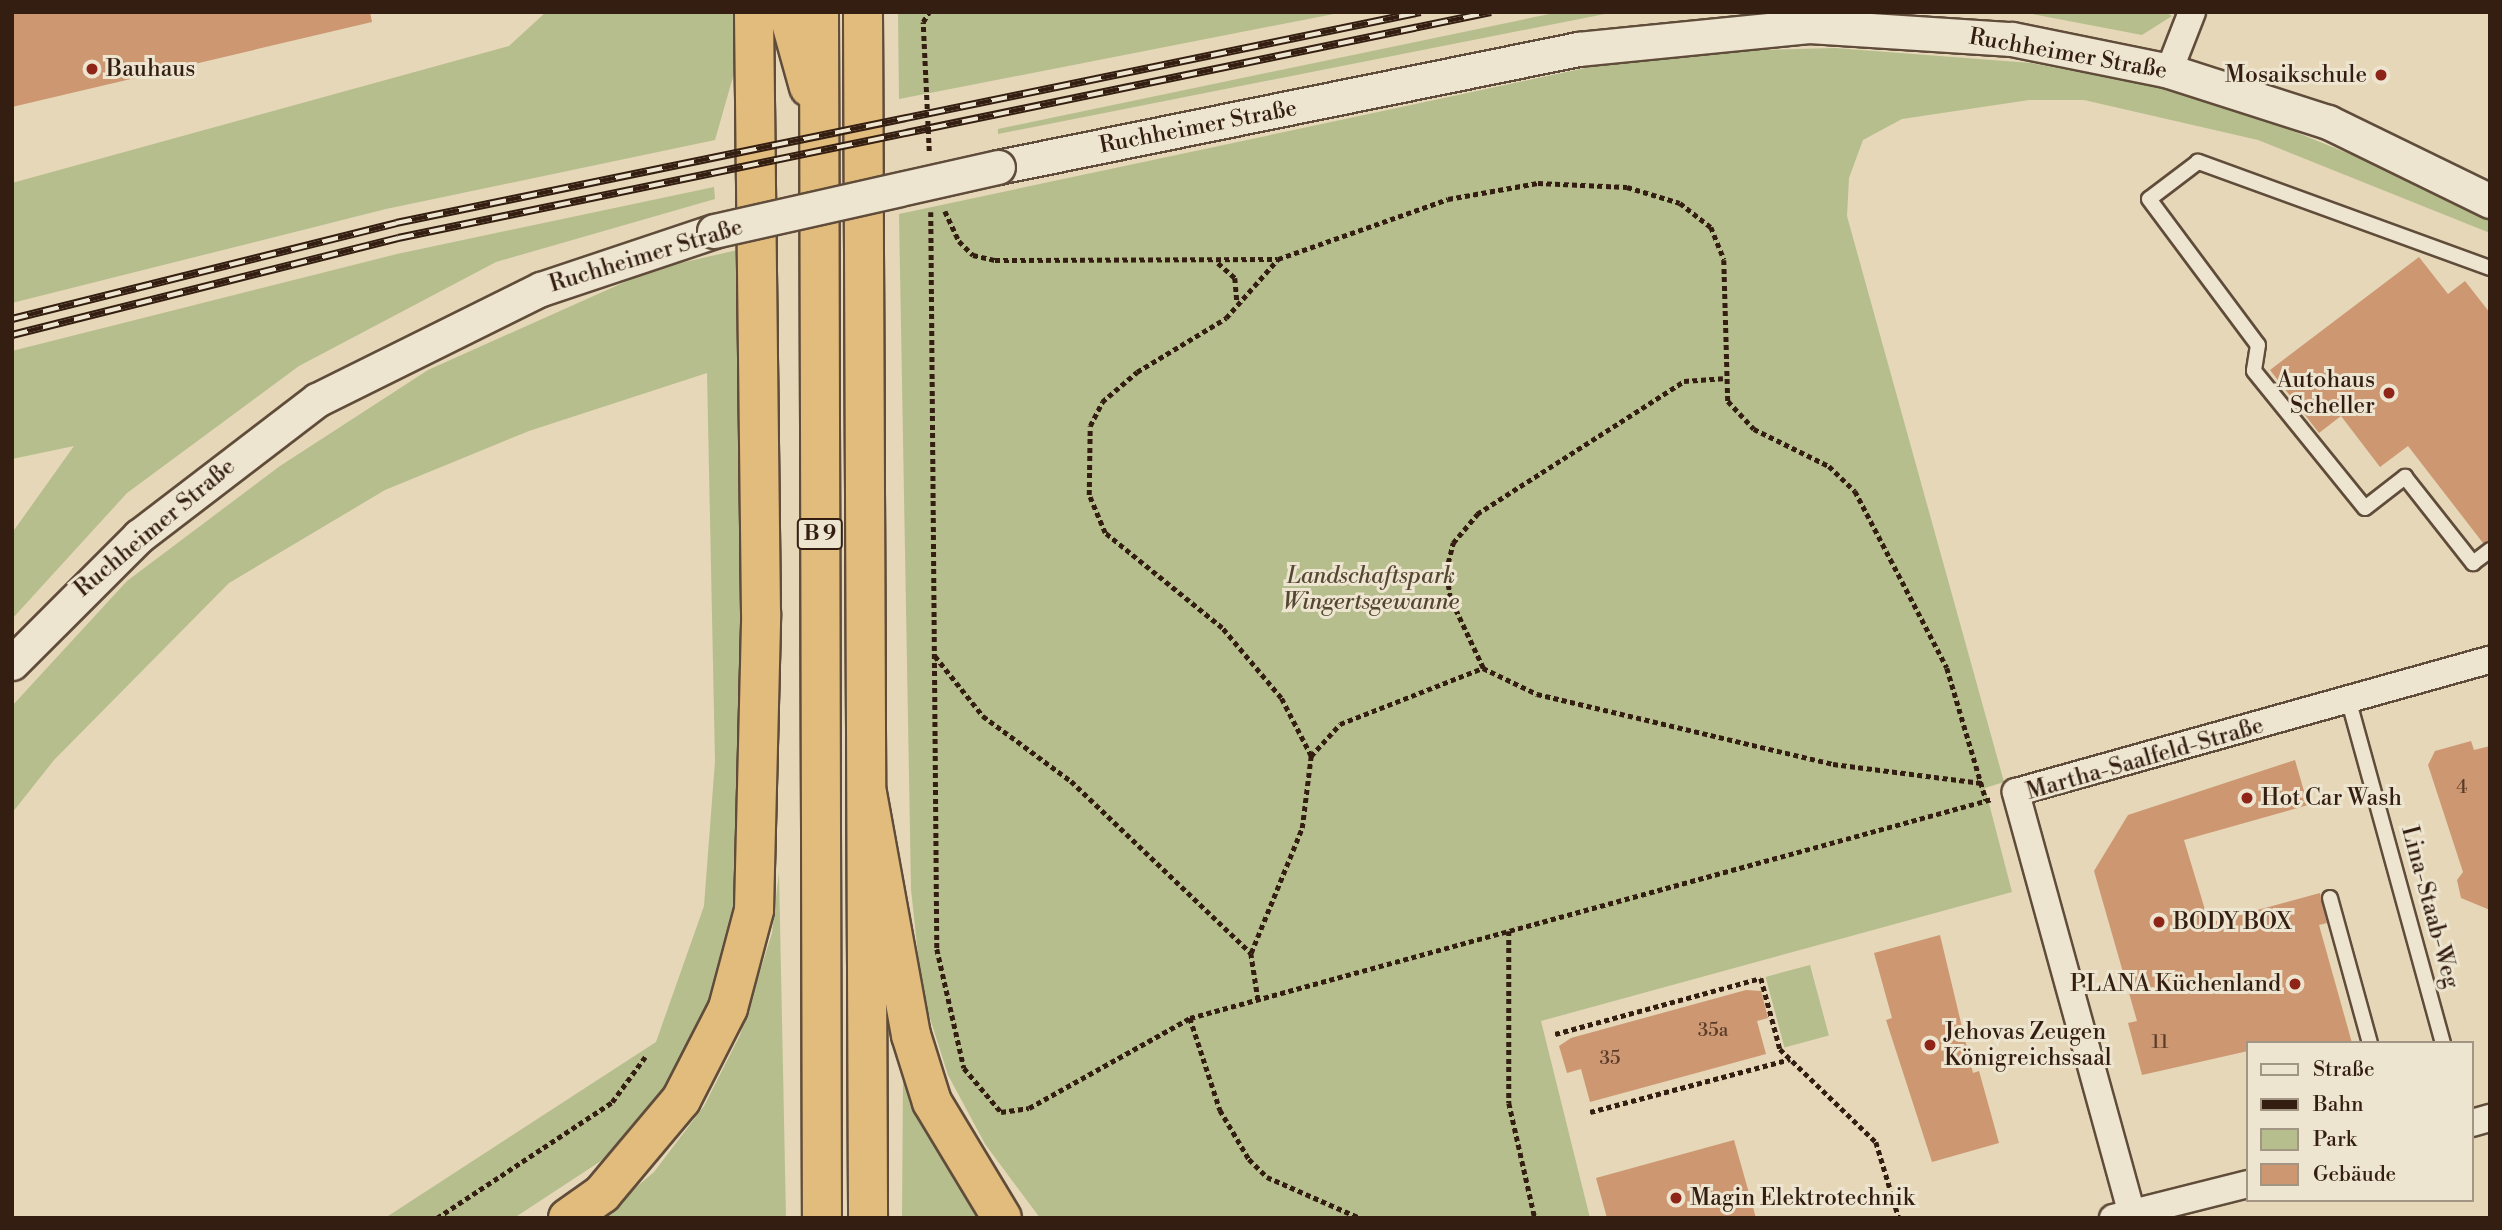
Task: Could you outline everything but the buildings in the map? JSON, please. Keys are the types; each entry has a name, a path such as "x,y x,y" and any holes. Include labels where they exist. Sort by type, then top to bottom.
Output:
{"highway":[{"path":"568,1218 602,1194 656,1138 681,1100 728,1008 754,910 761,613 754,12"},
{"name":"B 9","path":"788,12 793,46 819,111"},
{"name":"B 9","path":"819,12 822,1218"},
{"name":"B 9","path":"863,12 868,1218"},
{"path":"867,793 911,1035 932,1102 1002,1218"}],"street":[{"path":"2169,71 2192,12"},
{"name":"Ruchheimer Straße","path":"12,663 101,568 317,400 541,289 714,231 998,167 1578,49 1694,32 1810,26 1921,30 2012,39 2169,71 2328,122 2490,201"},
{"name":"Martha-Saalfeld-Straße","path":"2126,1217 2016,792 2361,699 2490,660"},
{"path":"2126,1217 2246,1185"}],"lane":[{"path":"2490,268 2198,162 2149,199 2258,345 2254,371 2365,508 2405,477 2473,563 2490,550"},
{"name":"Lina-Staab-Weg","path":"2361,699 2444,1041"},
{"path":"2330,898 2369,1041"}],"path":[{"path":"929,12 923,22 929,155"},
{"path":"937,202 959,241 973,255 995,260 1218,262 1278,259 1448,199 1538,183 1627,187 1681,203 1711,227 1724,260 1730,317 1723,378 1728,401 1754,429 1829,466 1855,491 1947,668 1986,800"},
{"path":"930,209 937,950 948,1016 978,1093 1001,1112 1029,1108 1190,1018 2016,792"},
{"path":"1258,999 1251,953 1302,828 1311,756 1281,698 1231,638 1105,533 1089,495 1086,454 1102,402 1137,372 1226,318 1237,302 1278,259"},
{"path":"1218,262 1235,278 1237,302"},
{"path":"1723,378 1684,381 1492,501 1453,542 1446,571 1450,598 1483,668 1537,694 1833,765 1982,783"},
{"path":"934,656 983,716 1071,782 1251,953"},
{"path":"1311,756 1340,724 1483,668"},
{"path":"1509,931 1509,1103 1535,1218"},
{"path":"1555,1034 1761,978 1780,1049 1876,1142 1899,1218"},
{"path":"1190,1018 1220,1110 1249,1159 1267,1177 1360,1218"},
{"path":"437,1218 612,1102 645,1058"},
{"path":"1590,1112 1790,1059"}],"green space":[{"path":"546,12 735,12 737,63 715,140 386,209 12,303 12,183 509,46"},
{"path":"898,12 1344,12 899,99"},
{"path":"1559,12 1615,12 998,134 998,129"},
{"path":"2022,12 2165,12 2172,16 2142,35"},
{"name":"Landschaftspark Wingertsgewanne","path":"1835,48 2031,63 2176,91 2263,119 2419,182 2490,220 2490,233 2258,140 2084,100 2029,100 1902,119 1863,140 1849,178 1847,216 2004,782 1985,788 2012,892 1541,1021 1590,1218 1040,1218 985,1144 948,1075 922,993 911,889 899,214 1590,67 1722,51"},
{"path":"714,187 715,199 496,262 299,366 127,493 12,619 12,533 74,446 12,459 12,351 397,254"},
{"path":"742,249 740,857 731,945 705,1017 657,1104 607,1157 514,1218 385,1218 656,1042 704,906 715,761 707,373 529,431 385,490 229,583 54,760 12,813 12,706 127,581 280,466 428,370 654,269"},
{"path":"779,872 786,1218 600,1218 654,1172 704,1106 740,1035 772,933"},
{"path":"1810,965 1829,1036 1784,1047 1766,977"},
{"path":"903,1078 939,1146 982,1218 902,1218"}],"railway":[{"path":"12,319 396,223 1421,12"},
{"path":"12,335 398,238 1491,12"}],"place":[{"name":"Bauhaus","path":"92,69"},
{"name":"Mosaikschule","path":"2381,75"},
{"name":"Autohaus Scheller","path":"2389,393"},
{"name":"Hot Car Wash","path":"2247,798"},
{"name":"BODY BOX","path":"2159,922"},
{"name":"PLANA Küchenland","path":"2295,984"},
{"name":"Jehovas Zeugen Königreichssaal","path":"1930,1045"},
{"name":"Magin Elektrotechnik","path":"1676,1198"}]}
